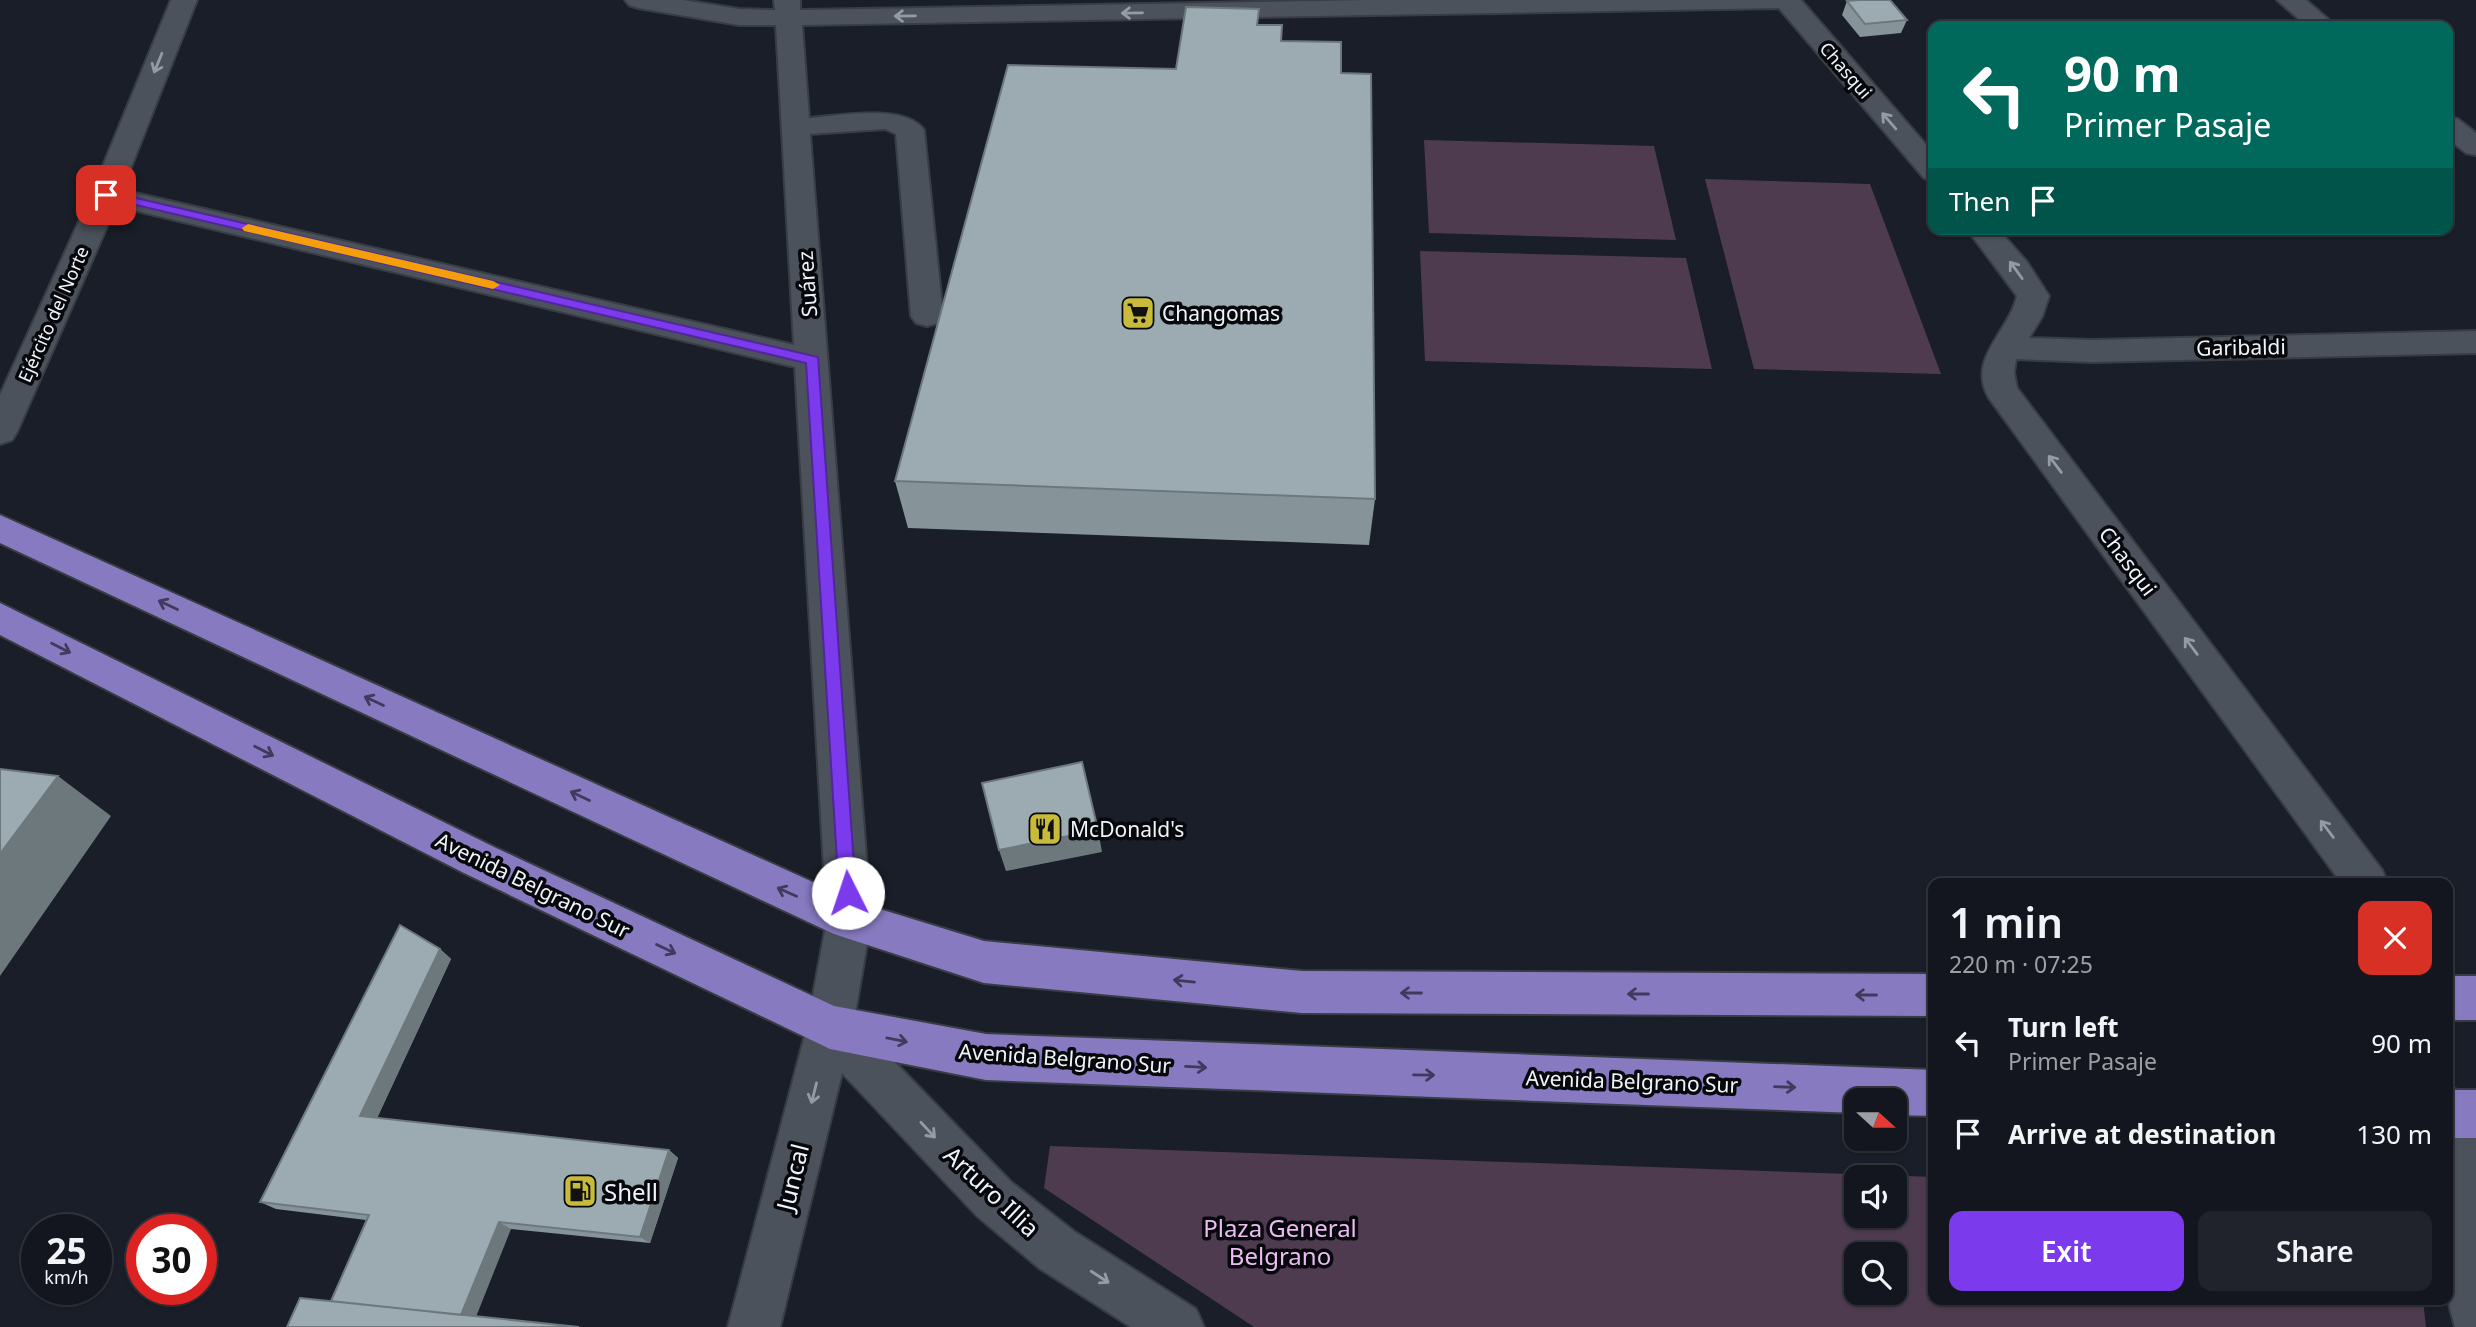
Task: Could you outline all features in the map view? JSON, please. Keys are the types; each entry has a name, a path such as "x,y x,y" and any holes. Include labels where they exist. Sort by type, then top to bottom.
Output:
{"highway":[{"path":"0,528 849,920 984,962 1302,992 1928,995"},
{"name":"Avenida Belgrano Sur","path":"0,618 479,860 830,1027 986,1057 1928,1093"},
{"path":"2453,998 2476,998"},
{"path":"2453,1113 2476,1114"}],"street":[{"name":"Ejército del Norte","path":"0,432 106,195 184,0"},
{"path":"638,0 739,17 788,9 1787,0"},
{"name":"Chasqui","path":"1787,0 1928,165"},
{"path":"2290,0 2317,21"},
{"name":"Suárez","path":"788,9 849,920 830,1027"},
{"path":"796,127 889,121 910,130 927,316"},
{"path":"2453,129 2476,147"},
{"path":"106,195 813,360"},
{"name":"Chasqui","path":"1987,235 2016,269 2034,296 2031,315 2007,348 1997,368 2001,390 2363,878"},
{"name":"Garibaldi","path":"2007,348 2092,351 2476,342"},
{"name":"Juncal","path":"754,1327 830,1027"},
{"name":"Arturo Illia","path":"830,1027 994,1199 1057,1250 1178,1327"},
{"path":"2453,1149 2476,1316"}],"green space":[{"path":"1424,140 1654,146 1676,240 1429,233"},
{"path":"1705,179 1870,184 1941,374 1754,369"},
{"path":"1420,251 1686,258 1712,369 1425,361"},
{"name":"Plaza General Belgrano","path":"1050,1146 1844,1174 1844,1228 1907,1228 1907,1176 1928,1177 1928,1305 2424,1305 2426,1327 1254,1327 1044,1188"}],"building":[{"path":"1890,0 1907,20 1865,24 1847,1"},
{"path":"1186,7 1259,9 1257,25 1282,25 1281,41 1341,42 1341,73 1371,74 1375,499 895,481 1008,65 1176,69"},
{"name":"McDonald's","path":"1082,762 1098,830 999,850 982,783"},
{"path":"0,769 58,776 0,854"},
{"path":"400,925 440,949 360,1116 669,1150 640,1237 499,1222 461,1315 331,1301 369,1215 260,1202"},
{"path":"300,1298 579,1327 287,1327"}],"slow traffic":[{"path":"248,228 493,285"}],"place":[{"name":"Changomas","path":"1138,313"},
{"name":"McDonald's","path":"1045,829"},
{"name":"Shell","path":"580,1191"}],"route":[{"path":"106,195 813,360 848,893"}]}
